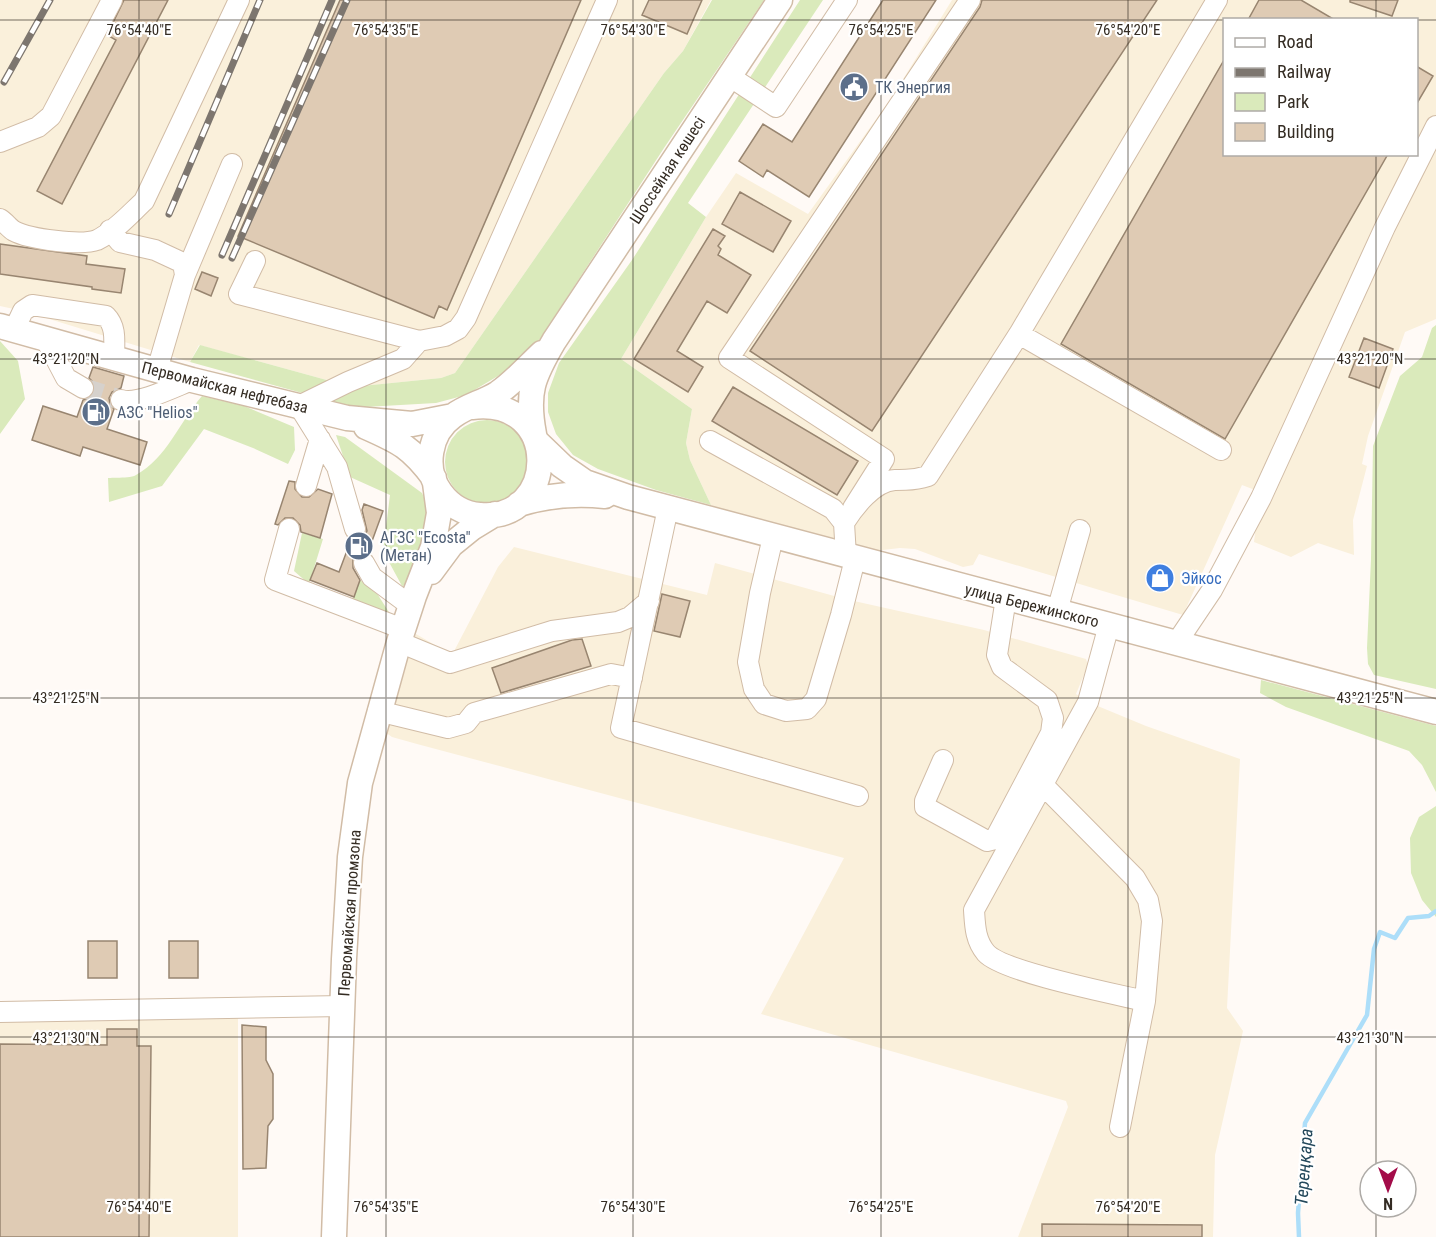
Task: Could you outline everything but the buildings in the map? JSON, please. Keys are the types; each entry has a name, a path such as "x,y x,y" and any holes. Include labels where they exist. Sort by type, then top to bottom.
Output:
{"main road":[{"name":"Шоссейная көшесі","path":"554,341 780,0"},
{"name":"Первомайская нефтебаза","path":"7,328 192,380 347,418"},
{"path":"412,601 434,547 439,513 430,458 432,446 440,429 463,411 498,393 554,341"},
{"path":"519,504 531,490 539,474 541,462 529,409 532,386 554,341"},
{"path":"347,418 412,424 463,411 496,406 508,410 523,420 562,466 585,482 628,497"},
{"path":"347,418 400,443 419,458 447,500 464,511 474,514 495,514"},
{"path":"412,601 451,545 472,528 495,514 540,497 563,494 628,497"},
{"name":"улица Бережинского","path":"628,497 1436,712"},
{"name":"Первомайская промзона","path":"334,1237 350,857 360,783 378,711 412,601"}],"lane":[{"path":"0,142 38,127 51,116 112,0"},
{"path":"0,219 15,231 59,242 84,243 98,239 144,201 239,0"},
{"path":"255,261 239,294 419,341 445,336 458,329 466,318 607,0"},
{"path":"729,76 776,107 847,0"},
{"path":"773,537 748,662 754,689 764,704 786,711 807,709 816,699 844,603 850,557 849,516 884,459 729,358 970,0"},
{"path":"849,516 877,488 892,480 915,481 928,476 1019,333 1217,0"},
{"path":"1177,642 1212,590 1261,498 1385,227 1436,126"},
{"path":"157,370 185,275 232,164"},
{"path":"110,230 120,242 155,250 183,263 185,275"},
{"path":"7,328 32,305 106,316 114,329 114,358"},
{"path":"1019,333 1221,450"},
{"path":"46,340 66,378 83,388"},
{"path":"355,529 337,467 299,406 403,359 419,341"},
{"path":"121,400 128,402 138,400 192,380"},
{"path":"306,486 320,439"},
{"path":"710,441 849,516"},
{"path":"669,508 621,728 858,795"},
{"path":"289,529 275,580 401,636 450,663 552,631 618,622 649,601"},
{"path":"1057,611 1080,530"},
{"path":"364,563 372,578 412,601"},
{"path":"943,760 924,801 925,807 987,841 995,839 1051,733 1053,718 1047,700 1002,667 997,655 997,643 1006,598"},
{"path":"1109,625 1088,702 974,910 976,936 987,954 1014,968 1145,1001"},
{"path":"378,711 448,728 466,723 474,713 610,674 632,678"},
{"path":"1042,784 1135,878 1148,900 1152,921 1145,1001 1120,1127"},
{"path":"0,1012 343,1005"}],"shaded area":[{"path":"0,0 711,0 683,51 664,73 455,373 441,378 352,387 199,345 190,362 0,306"},
{"path":"952,0 1436,0 1436,319 1405,332 1368,436 1362,464 1367,466 1353,520 1354,555 1318,543 1291,557 1254,542 1260,492 1242,485 1183,615 979,554 973,565 963,567 915,549 874,551 731,516 711,505 690,460 686,443 692,409 621,359 706,217 736,173 808,214 892,97"},
{"path":"514,547 707,595 715,563 845,599 984,630 1086,659 1088,665 1076,694 1088,702 1146,726 1240,759 1227,1008 1243,1031 1215,1155 1213,1237 1018,1237 1068,1107 1066,1101 761,1014 844,858 417,744 392,737 385,732 410,646 416,634 452,655 498,567"},
{"path":"238,1000 238,1237 0,1237 0,1001"}],"green space":[{"path":"712,0 764,0 664,148 540,339 503,373 466,395 436,403 365,407 346,405 190,362 200,345 352,387 441,378 455,373 664,73 683,51"},
{"path":"800,0 823,0 688,203 706,217 621,359 692,409 686,443 690,460 711,505 656,490 598,469 573,455 556,434 548,412 548,393 559,363 632,260"},
{"path":"1436,325 1436,689 1374,675 1368,664 1367,648 1373,446 1400,376 1422,357 1432,328"},
{"path":"0,341 18,361 25,399 0,434"},
{"path":"202,396 244,406 294,427 295,450 288,464 204,429 162,486 109,502 108,478 133,476 147,468 165,449"},
{"path":"479,420 495,420 511,427 522,438 529,454 526,478 517,492 495,504 479,504 463,497 452,486 445,470 445,454 452,438 463,427"},
{"path":"336,435 345,437 422,493 432,515 410,584 402,586 383,551 390,495 350,477"},
{"path":"302,533 323,539 309,584 294,571"},
{"path":"360,580 378,595 392,617 352,601"},
{"path":"1261,680 1436,726 1436,792 1422,765 1409,751 1286,707 1260,693"},
{"path":"1436,806 1436,917 1422,900 1411,873 1410,838 1419,817"}],"waterway":[{"name":"Тереңқара","path":"1299,1237 1298,1213 1305,1123 1367,1015 1374,949 1380,932 1395,938 1408,918 1429,916 1436,911"}],"tunnel":[{"path":"83,388 121,400"},
{"path":"355,529 364,563"}],"railway":[{"path":"4,82 50,0"},
{"path":"169,214 260,0"},
{"path":"222,255 332,0"},
{"path":"232,258 347,0"}],"place":[{"name":"ТК Энергия","path":"854,87"},
{"name":"АЗС \"Helios\"","path":"96,412"},
{"name":"АГЗС \"Ecosta\" (Метан)","path":"359,546"},
{"name":"Эйкос","path":"1160,578"}]}
